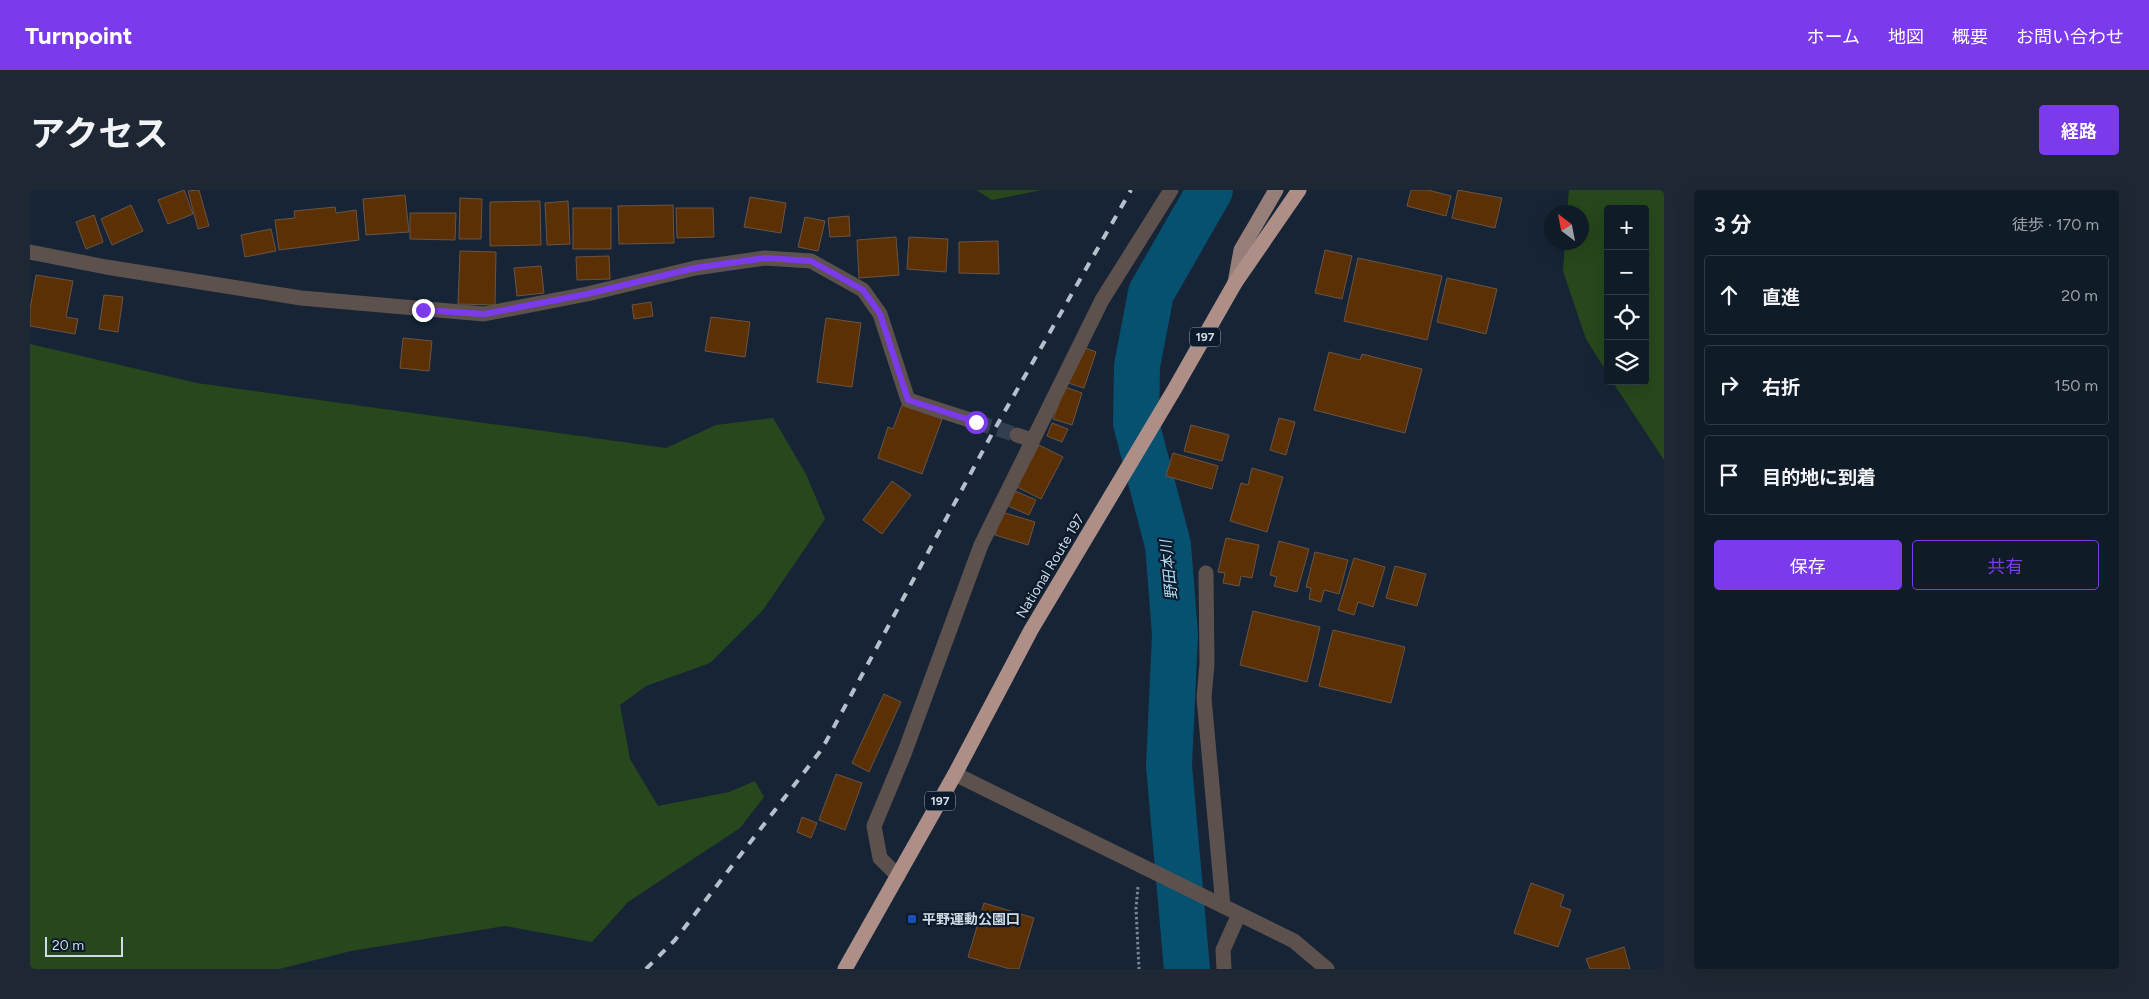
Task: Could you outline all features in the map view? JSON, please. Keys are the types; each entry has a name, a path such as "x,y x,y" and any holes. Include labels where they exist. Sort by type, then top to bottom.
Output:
{"highway":[{"name":"National Route 197","path":"846,969 955,774 1031,630 1174,390 1235,283 1299,190"}],"main road":[{"path":"1235,283 1240,250 1276,190"}],"street":[{"path":"898,876 880,858 874,826 904,754 981,545 1102,300 1171,190"},
{"path":"30,252 106,268 300,298 484,314 587,294 695,268 765,258 811,261 863,290 880,314 908,400 976,422"},
{"path":"1017,435 1032,440"},
{"path":"1206,573 1207,664 1204,698 1217,903"},
{"path":"955,774 1294,941 1327,969"},
{"path":"1224,969 1223,950 1240,914"}],"path":[{"path":"1139,969 1136,908 1142,867"}],"green space":[{"path":"976,190 1042,190 992,200"},
{"path":"1569,190 1664,190 1664,460 1615,385 1649,385 1649,205 1604,205 1604,368 1586,339 1563,271 1564,250 1589,250 1589,205 1568,205"},
{"path":"30,344 197,383 666,448 716,425 773,418 806,474 825,519 763,610 710,663 646,686 620,705 630,759 658,806 729,792 755,781 764,797 740,828 628,902 592,942 505,926 351,951 279,969 30,969"}],"building":[{"path":"184,190 193,214 168,224 158,200"},
{"path":"199,190 209,226 198,229 188,191"},
{"path":"1411,190 1428,190 1451,196 1446,216 1407,206"},
{"path":"1458,190 1502,198 1495,228 1452,218"},
{"path":"405,195 409,232 366,235 363,199"},
{"path":"750,197 786,203 781,233 744,227"},
{"path":"460,198 482,199 481,239 459,239"},
{"path":"540,201 541,245 490,246 490,202"},
{"path":"568,201 570,244 547,245 545,203"},
{"path":"131,205 143,231 112,245 101,219"},
{"path":"673,205 674,243 619,244 618,206"},
{"path":"335,207 336,213 356,210 359,240 279,250 275,220 295,218 294,211"},
{"path":"573,208 611,208 611,249 573,249"},
{"path":"676,208 713,208 714,237 677,238"},
{"path":"410,213 456,213 455,240 410,239"},
{"path":"94,215 103,242 86,249 76,222"},
{"path":"849,216 850,236 830,237 828,218"},
{"path":"805,217 825,221 818,251 798,247"},
{"path":"271,229 276,251 245,257 241,235"},
{"path":"896,237 899,275 859,278 857,240"},
{"path":"909,237 948,239 946,272 907,269"},
{"path":"998,241 999,274 959,273 959,242"},
{"path":"1325,250 1352,256 1342,299 1315,293"},
{"path":"460,251 496,252 495,305 458,304"},
{"path":"609,256 610,279 577,280 576,257"},
{"path":"1358,258 1442,276 1427,340 1344,321"},
{"path":"541,266 544,293 517,296 514,268"},
{"path":"36,275 73,281 66,317 78,319 75,334 30,326 30,309"},
{"path":"1447,278 1497,289 1486,334 1437,322"},
{"path":"104,295 123,297 118,332 99,329"},
{"path":"651,302 653,316 634,319 632,305"},
{"path":"711,317 750,322 745,357 705,351"},
{"path":"826,318 861,323 852,387 817,382"},
{"path":"403,338 432,341 429,371 400,368"},
{"path":"1083,347 1096,352 1084,388 1068,383"},
{"path":"1329,352 1360,360 1362,354 1422,369 1405,433 1314,410"},
{"path":"1065,387 1082,393 1072,425 1053,419"},
{"path":"902,405 942,419 922,474 878,458 888,427 893,429"},
{"path":"1279,418 1295,422 1286,455 1270,450"},
{"path":"1052,423 1068,429 1062,442 1047,436"},
{"path":"1191,425 1229,435 1222,461 1184,451"},
{"path":"1039,445 1063,457 1041,499 1017,487"},
{"path":"1173,453 1218,466 1212,489 1166,476"},
{"path":"1252,468 1283,477 1267,532 1230,521 1241,483 1248,485"},
{"path":"892,481 911,495 882,534 863,520"},
{"path":"1015,491 1036,500 1029,515 1008,506"},
{"path":"1002,512 1035,522 1028,545 995,535"},
{"path":"1226,538 1259,545 1252,578 1241,576 1239,586 1223,583 1225,573 1218,572"},
{"path":"1279,541 1309,549 1297,592 1274,586 1277,577 1270,575"},
{"path":"1315,552 1348,560 1339,594 1324,590 1321,602 1309,599 1311,588 1306,587"},
{"path":"1354,558 1385,567 1373,607 1358,602 1354,615 1338,610"},
{"path":"1395,566 1426,574 1417,606 1386,598"},
{"path":"1253,611 1320,627 1307,682 1240,665"},
{"path":"1333,630 1405,647 1391,703 1319,686"},
{"path":"884,694 901,702 869,772 852,763"},
{"path":"836,774 862,783 845,830 819,820"},
{"path":"802,817 817,823 811,838 797,832"},
{"path":"1531,883 1564,895 1560,906 1571,910 1558,947 1514,933"},
{"path":"984,903 1034,918 1019,969 1010,969 968,957"},
{"path":"1624,947 1630,969 1590,969 1586,959"}],"waterway":[{"name":"野田本川","path":"1187,969 1169,766 1175,634 1168,545 1136,423 1137,366 1151,293 1210,190"}],"tunnel":[{"path":"976,422 1017,435"}],"railway":[{"path":"646,969 675,940 822,749 993,432 1131,190"}],"place":[{"name":"平野運動公園口","path":"912,919"}],"route":[{"path":"423,310 484,314 587,294 695,268 765,258 811,261 863,290 880,314 908,400 976,422"}]}
